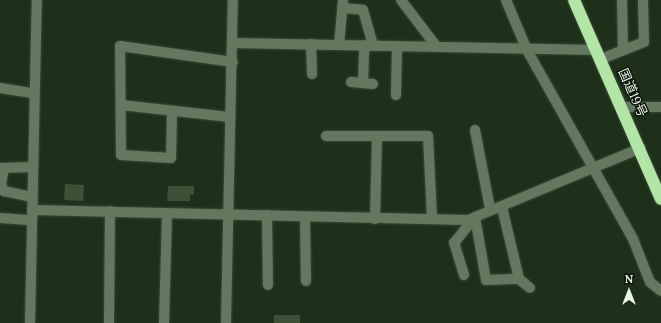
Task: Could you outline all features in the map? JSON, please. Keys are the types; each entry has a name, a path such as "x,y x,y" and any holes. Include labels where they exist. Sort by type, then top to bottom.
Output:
{"highway":[{"name":"国道19号","path":"574,0 641,148 661,199"}],"street":[{"path":"30,323 33,93 37,0"},
{"path":"226,323 229,117 233,62 233,0"},
{"path":"401,0 436,46"},
{"path":"506,0 527,50 633,239 650,282 661,291"},
{"path":"622,0 623,50"},
{"path":"233,43 368,45 397,47 436,46 599,55 623,50 644,42 643,0"},
{"path":"339,45 342,4 363,10 368,45 368,83 351,82"},
{"path":"311,44 312,74"},
{"path":"172,111 171,158 122,155 120,46 233,62"},
{"path":"396,95 397,47"},
{"path":"0,88 33,93"},
{"path":"122,105 229,117"},
{"path":"623,107 661,107"},
{"path":"476,130 490,209"},
{"path":"326,136 428,136 432,219"},
{"path":"375,219 377,137"},
{"path":"464,275 454,243 475,217 490,209 502,207 641,148"},
{"path":"32,167 2,168 1,185 4,190 32,197"},
{"path":"502,207 519,279 530,288"},
{"path":"32,210 267,215 305,218 432,219 475,217"},
{"path":"109,323 110,211"},
{"path":"164,323 167,213"},
{"path":"267,215 268,286"},
{"path":"475,217 486,280 519,279"},
{"path":"0,218 32,220"},
{"path":"305,218 306,281"}],"building":[{"path":"65,184 84,185 83,201 64,200"},
{"path":"168,186 194,186 194,195 190,195 190,201 167,201"},
{"path":"274,315 300,315 300,323 274,323"}]}
